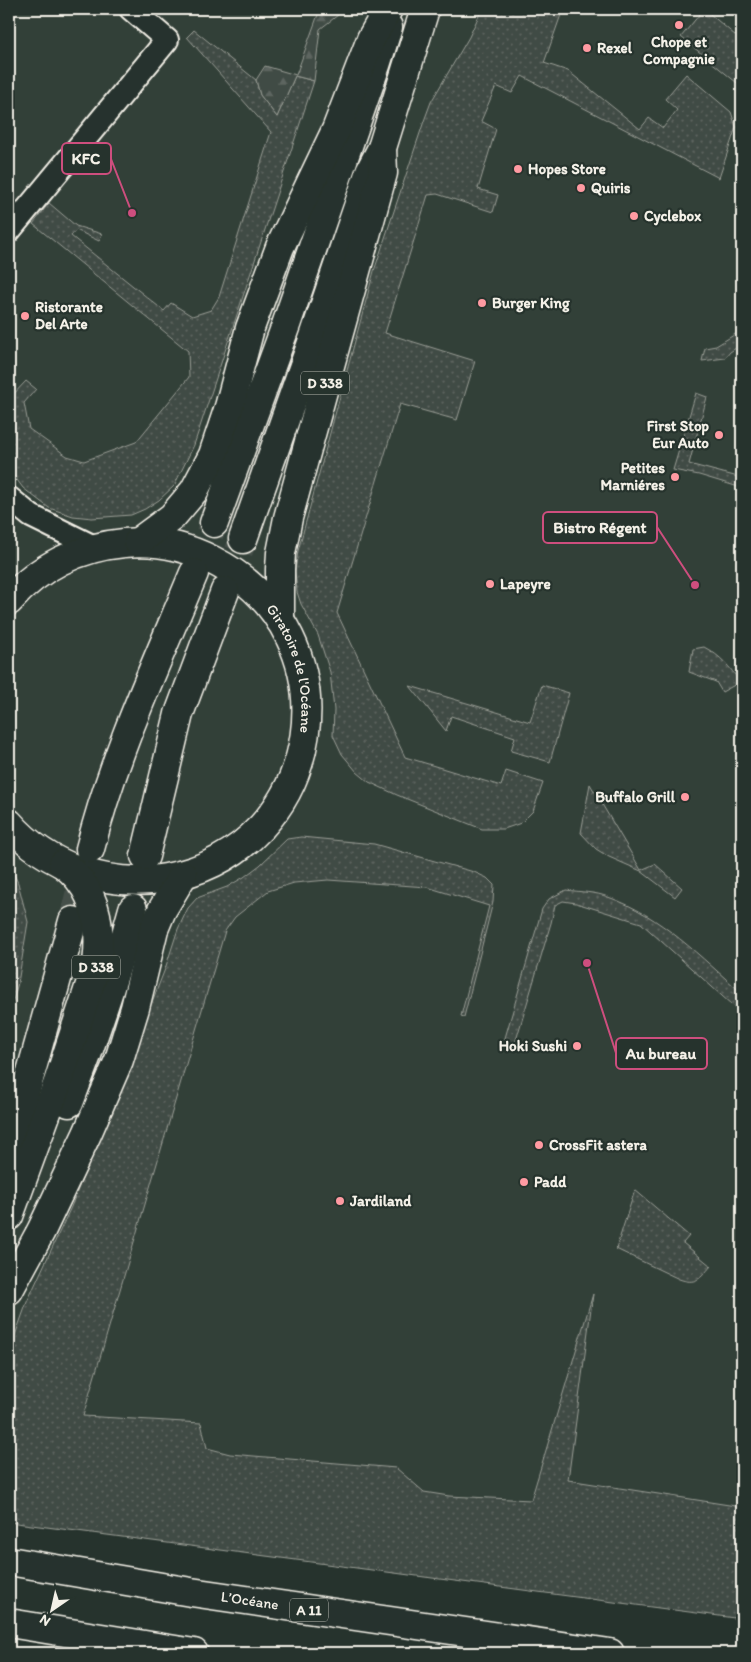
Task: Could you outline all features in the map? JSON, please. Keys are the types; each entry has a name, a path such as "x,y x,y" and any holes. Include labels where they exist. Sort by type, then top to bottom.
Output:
{"main road":[{"path":"138,542 172,516 194,491 213,455 229,408 250,328 280,247 336,130 371,39 388,9"},
{"path":"214,523 286,324 376,65 393,9"},
{"name":"D 338","path":"243,539 370,171 382,148 425,9"},
{"name":"D 338","path":"280,620 281,561 288,518 383,173 382,148"},
{"name":"Giratoire de l'Océane","path":"9,601 42,571 73,554 94,547 154,542 180,548 222,565 252,587 268,602 280,620 296,652 306,691 306,727 299,763 290,785 279,806 256,833 224,858 183,875 144,881 122,880 78,870 57,861 27,840 9,823"},
{"path":"90,849 99,814 136,712 194,573"},
{"path":"145,856 179,714 225,591"},
{"name":"D 338","path":"9,1216 58,1082 97,963 100,944 99,925 89,896 73,872 57,861"},
{"name":"D 338","path":"9,1290 45,1222 87,1134 119,1060 136,1008 154,929 162,910 183,875"},
{"name":"D 338","path":"9,1274 23,1224 92,1044 133,909"},
{"name":"D 338","path":"9,1151 72,921"},
{"name":"L’Océane","path":"9,1560 201,1594 610,1653"},
{"path":"9,1623 194,1653"}],"street":[{"path":"9,232 167,40 130,9"},
{"path":"9,498 31,516 94,547"}],"shaded area":[{"path":"9,9 742,9 742,1619 9,1523"}],"green space":[{"path":"320,9 338,9 338,15 320,29 314,81 295,76 277,117 260,95 256,80 265,66 296,75"},
{"path":"482,9 563,9 544,63 568,71 640,129 649,118 663,128 677,110 665,99 686,74 731,112 736,127 719,178 522,76 512,93 496,86 481,121 496,129 478,189 498,195 493,212 437,194 428,195 385,333 475,361 457,420 400,404 337,613 405,757 501,786 506,771 543,783 533,811 521,823 504,829 482,829 397,795 369,782 357,772 342,754 333,735 334,710 330,672 318,635 301,604 297,592 295,571 298,551 374,271 431,102 469,37"},
{"path":"704,9 742,41 742,87 681,37"},
{"path":"194,30 256,80 260,95 277,117 295,76 314,81 194,445 174,486 159,500 131,515 92,518 73,516 49,508 23,488 9,469 9,399 26,381 36,389 24,403 29,429 67,456 84,461 136,442 189,377 188,351 33,224 49,203 76,226 102,234 99,241 76,230 71,236 164,311 171,303 192,316 211,310 219,297 271,132 187,37"},
{"path":"742,330 742,344 725,358 702,361 705,348 716,346"},
{"path":"696,393 707,397 689,464 742,478 742,488 699,475 673,470"},
{"path":"704,647 725,662 740,682 722,692 716,682 689,672 693,649"},
{"path":"542,685 569,693 550,762 511,751 515,737 451,716 446,731 410,686 530,722"},
{"path":"590,784 641,870 655,864 682,888 675,897 641,871 596,849 581,833"},
{"path":"301,837 374,844 474,872 487,878 494,885 493,902 464,1017 461,1016 489,906 427,887 328,880 294,883 268,891 235,917 225,931 83,1416 201,1423 207,1448 230,1454 396,1468 424,1492 449,1496 531,1500 593,1294 568,1480 742,1507 742,1619 9,1522 9,1352 27,1302 71,1207 165,969 178,929 188,908 197,898 227,887 260,865 287,839"},
{"path":"9,863 18,883 28,922 18,983 9,1014"},
{"path":"566,890 603,895 627,905 663,926 696,952 742,993 742,1014 641,923 576,903 563,901 555,905 514,1047 503,1045 542,909 549,899"},
{"path":"635,1190 689,1236 683,1243 711,1266 697,1280 685,1281 679,1279 616,1249"}],"tunnel":[{"path":"194,573 214,523"},
{"path":"225,591 243,539"},
{"path":"73,921 86,865"}],"place":[{"name":"Chope et Compagnie","path":"679,25"},
{"name":"Rexel","path":"587,48"},
{"name":"Hopes Store","path":"518,169"},
{"name":"Quiris","path":"581,188"},
{"name":"KFC","path":"132,213"},
{"name":"Cyclebox","path":"634,216"},
{"name":"Burger King","path":"482,303"},
{"name":"Ristorante Del Arte","path":"25,316"},
{"name":"First Stop Eur Auto","path":"719,435"},
{"name":"Petites Marniéres","path":"675,477"},
{"name":"Lapeyre","path":"490,584"},
{"name":"Bistro Régent","path":"695,585"},
{"name":"Buffalo Grill","path":"685,797"},
{"name":"Au bureau","path":"587,963"},
{"name":"Hoki Sushi","path":"577,1046"},
{"name":"CrossFit astera","path":"539,1145"},
{"name":"Padd","path":"524,1182"},
{"name":"Jardiland","path":"340,1201"}]}
